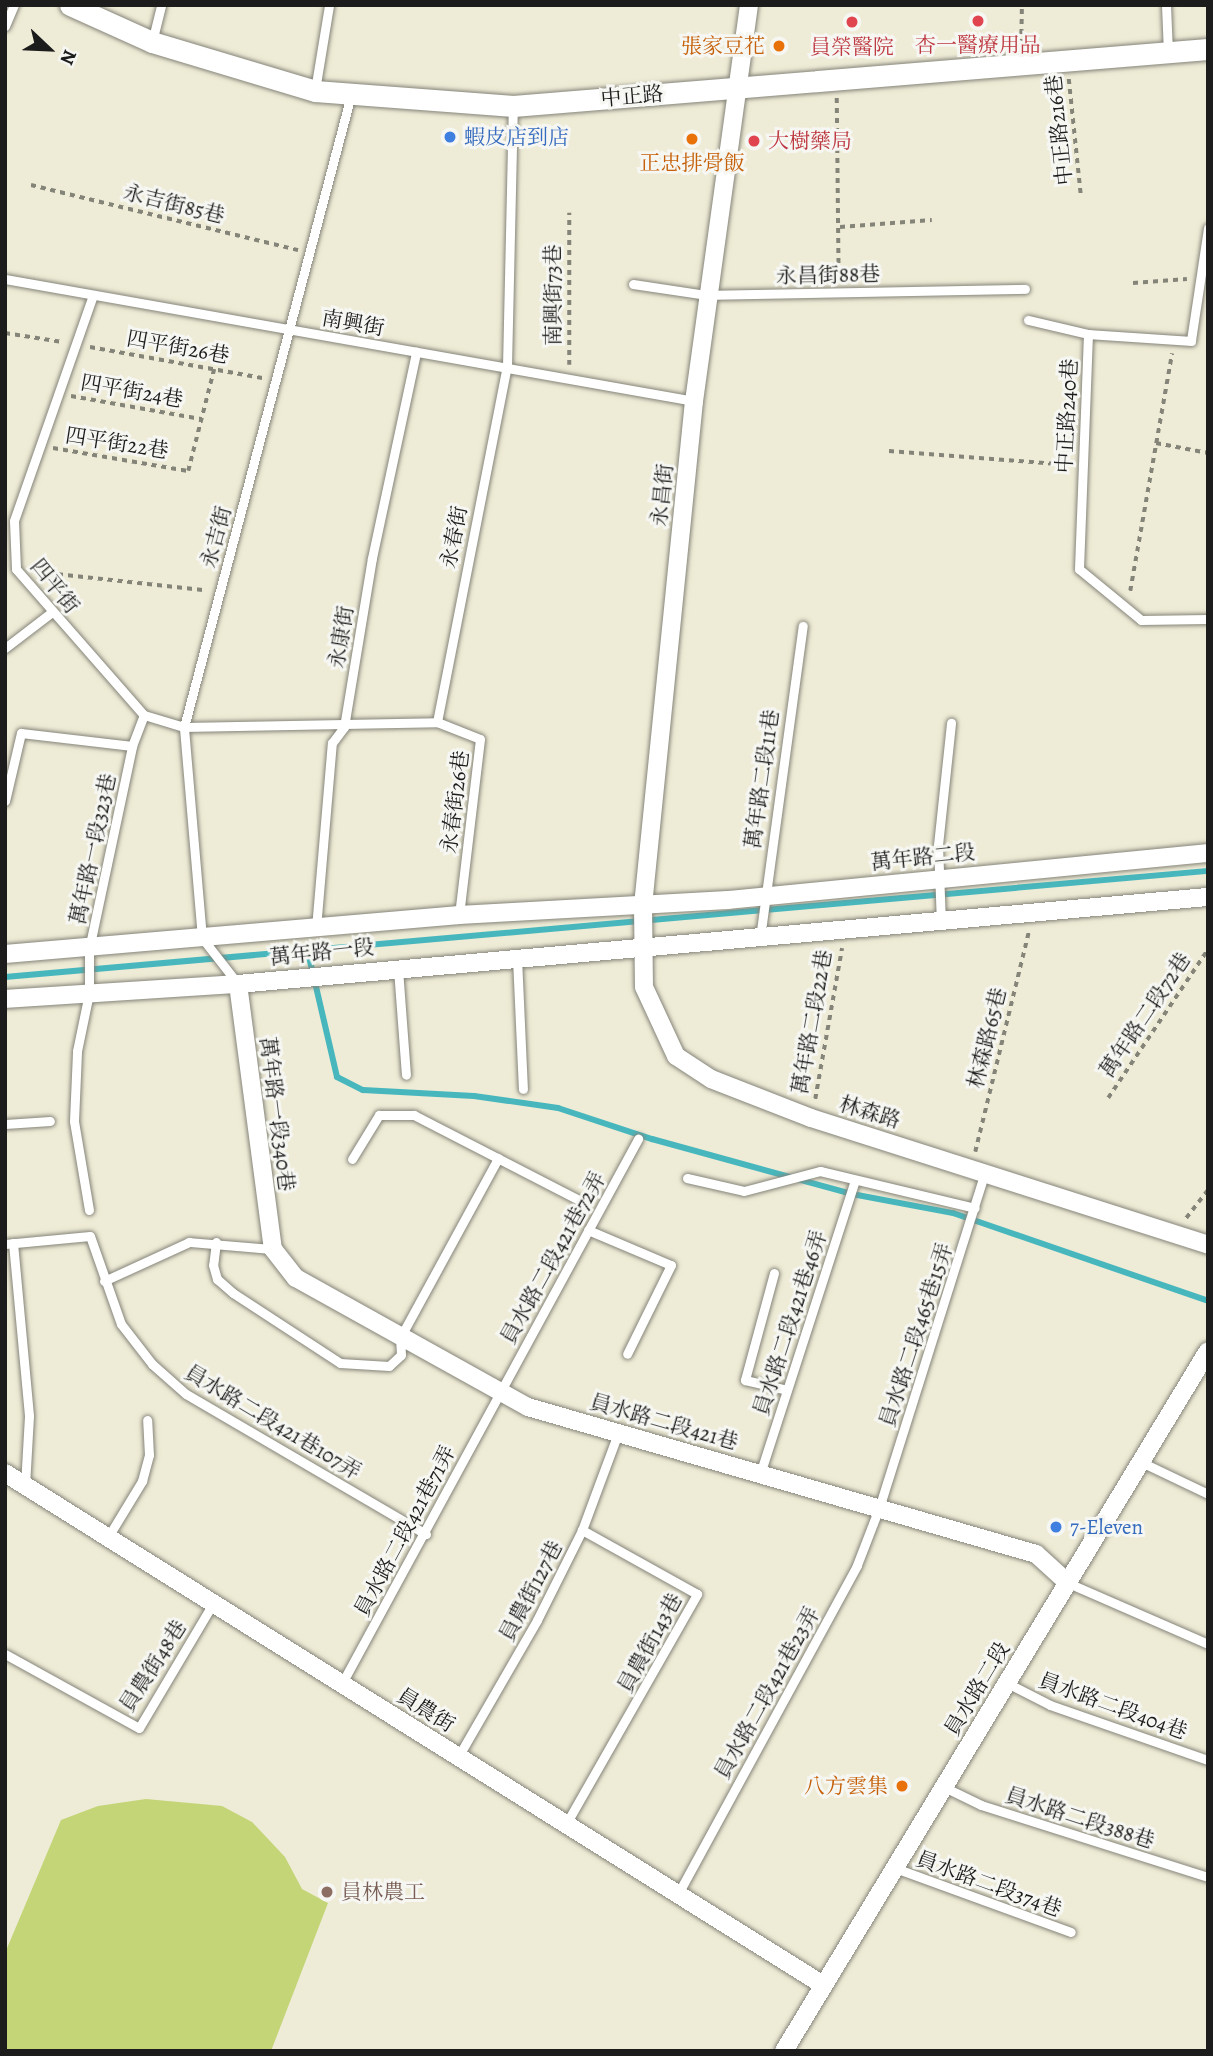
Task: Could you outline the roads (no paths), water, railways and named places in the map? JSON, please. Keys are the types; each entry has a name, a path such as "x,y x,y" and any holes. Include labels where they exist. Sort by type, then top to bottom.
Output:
{"street":[{"name":"中正路","path":"69,5 152,41 315,91 513,106 1020,67 1208,49"},
{"name":"永昌街","path":"643,906 694,401 749,5"},
{"name":"萬年路二段","path":"643,906 1208,853"},
{"path":"643,944 845,932 1033,916 1208,897"},
{"name":"萬年路一段","path":"5,954 89,949 459,915 643,906"},
{"name":"林森路","path":"643,906 645,987 676,1056 711,1079 811,1118 1208,1245"},
{"name":"萬年路一段","path":"5,999 238,984 643,944"},
{"name":"萬年路一段340巷","path":"238,984 273,1249"},
{"name":"員水路二段421巷","path":"273,1249 296,1278 498,1394 618,1433 1036,1554 1068,1583"},
{"name":"員水路二段","path":"784,2051 1208,1351"},
{"name":"員農街","path":"5,1473 212,1605 679,1892 823,1985"}],"lane":[{"path":"5,26 14,5"},
{"path":"152,41 161,5"},
{"path":"315,91 329,5"},
{"path":"1166,5 1168,52"},
{"name":"永吉街","path":"202,938 184,727 351,95"},
{"name":"永春街","path":"437,722 507,366 513,106"},
{"name":"中正路240巷","path":"1208,228 1191,341 1088,334 1079,569 1142,621 1208,619"},
{"name":"南興街","path":"5,279 694,401"},
{"name":"永昌街88巷","path":"633,284 707,295 1025,289"},
{"name":"四平街","path":"93,295 40,446 10,520 16,569 144,715"},
{"path":"1028,320 1088,334"},
{"name":"永康街","path":"316,928 332,743 344,727 372,558 416,352"},
{"path":"5,648 52,612"},
{"name":"萬年路二段11巷","path":"760,938 762,896 803,626"},
{"path":"144,715 184,727 344,727 437,722"},
{"name":"萬年路一段323巷","path":"89,1210 74,1121 77,1051 89,993 89,949 132,746 144,715"},
{"name":"永春街26巷","path":"437,722 480,739 459,915"},
{"path":"942,923 938,877 951,723"},
{"path":"5,801 21,733 132,746"},
{"path":"202,938 238,984"},
{"path":"517,958 523,1089"},
{"path":"398,967 405,1075"},
{"path":"352,1159 379,1115 414,1115 579,1200"},
{"path":"5,1124 50,1121"},
{"name":"員水路二段421巷72弄","path":"498,1394 638,1139"},
{"path":"216,1242 213,1265 217,1279 340,1363 389,1366 401,1355 400,1338 498,1158"},
{"name":"員水路二段465巷15弄","path":"879,1508 975,1208 978,1170"},
{"path":"687,1178 744,1191 820,1171 854,1183 975,1208"},
{"name":"員水路二段421巷46弄","path":"760,1474 854,1183"},
{"path":"588,1230 671,1265 627,1354"},
{"name":"員水路二段421巷107弄","path":"9,1244 90,1236 121,1324 152,1364 187,1394 426,1534"},
{"path":"104,1281 188,1242 216,1242 273,1249"},
{"path":"9,1244 29,1416 25,1486"},
{"path":"774,1273 745,1380 787,1390"},
{"name":"員水路二段421巷71弄","path":"341,1685 426,1534 498,1394"},
{"path":"108,1538 142,1481 149,1455 147,1420"},
{"name":"員農街127巷","path":"458,1757 537,1620 582,1530 618,1433"},
{"path":"1141,1462 1208,1494"},
{"name":"員水路二段421巷23弄","path":"679,1892 857,1565 879,1508"},
{"name":"員農街143巷","path":"566,1824 697,1594 582,1530"},
{"path":"1068,1583 1208,1644"},
{"name":"員農街48巷","path":"5,1654 139,1728 212,1605"},
{"name":"員水路二段404巷","path":"1007,1683 1050,1705 1208,1760"},
{"name":"員水路二段388巷","path":"944,1787 981,1805 1208,1877"},
{"name":"員水路二段374巷","path":"895,1868 1071,1932"}],"waterway":[{"path":"5,977 1208,871"},
{"path":"307,948 337,1077 363,1090 474,1096 558,1108 652,1139 852,1194 953,1213 1208,1301"}],"place":[{"name":"杏一醫療用品","path":"978,21"},
{"name":"員榮醫院","path":"852,22"},
{"name":"張家豆花","path":"779,46"},
{"name":"蝦皮店到店","path":"450,137"},
{"name":"正忠排骨飯","path":"692,139"},
{"name":"大樹藥局","path":"754,141"},
{"name":"7-Eleven","path":"1056,1527"},
{"name":"八方雲集","path":"902,1786"},
{"name":"員林農工","path":"327,1892"}]}
